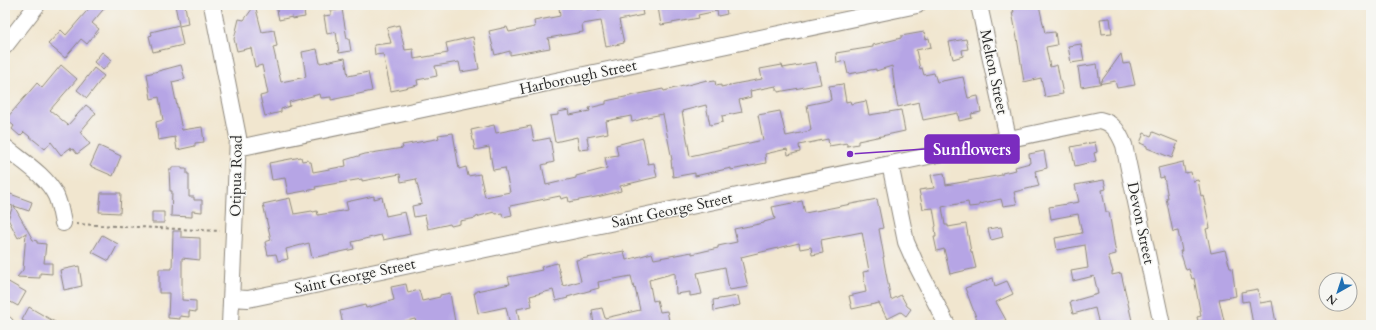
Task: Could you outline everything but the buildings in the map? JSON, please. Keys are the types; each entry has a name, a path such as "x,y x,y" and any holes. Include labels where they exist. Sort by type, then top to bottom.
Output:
{"street":[{"path":"5,46 37,5"},
{"name":"Otipua Road","path":"212,5 236,124 238,148 230,325"},
{"name":"Harborough Street","path":"238,148 917,5"},
{"name":"Melton Street","path":"979,5 1008,138"},
{"name":"Saint George Street","path":"232,298 248,299 1093,121 1106,121 1112,125"},
{"name":"Devon Street","path":"1112,125 1117,130 1124,145 1162,325"},
{"path":"5,147 51,186 57,196 63,223"},
{"path":"890,164 910,252 945,324"}],"path":[{"path":"63,223 234,231"}],"place":[{"name":"Sunflowers","path":"850,154"}]}
